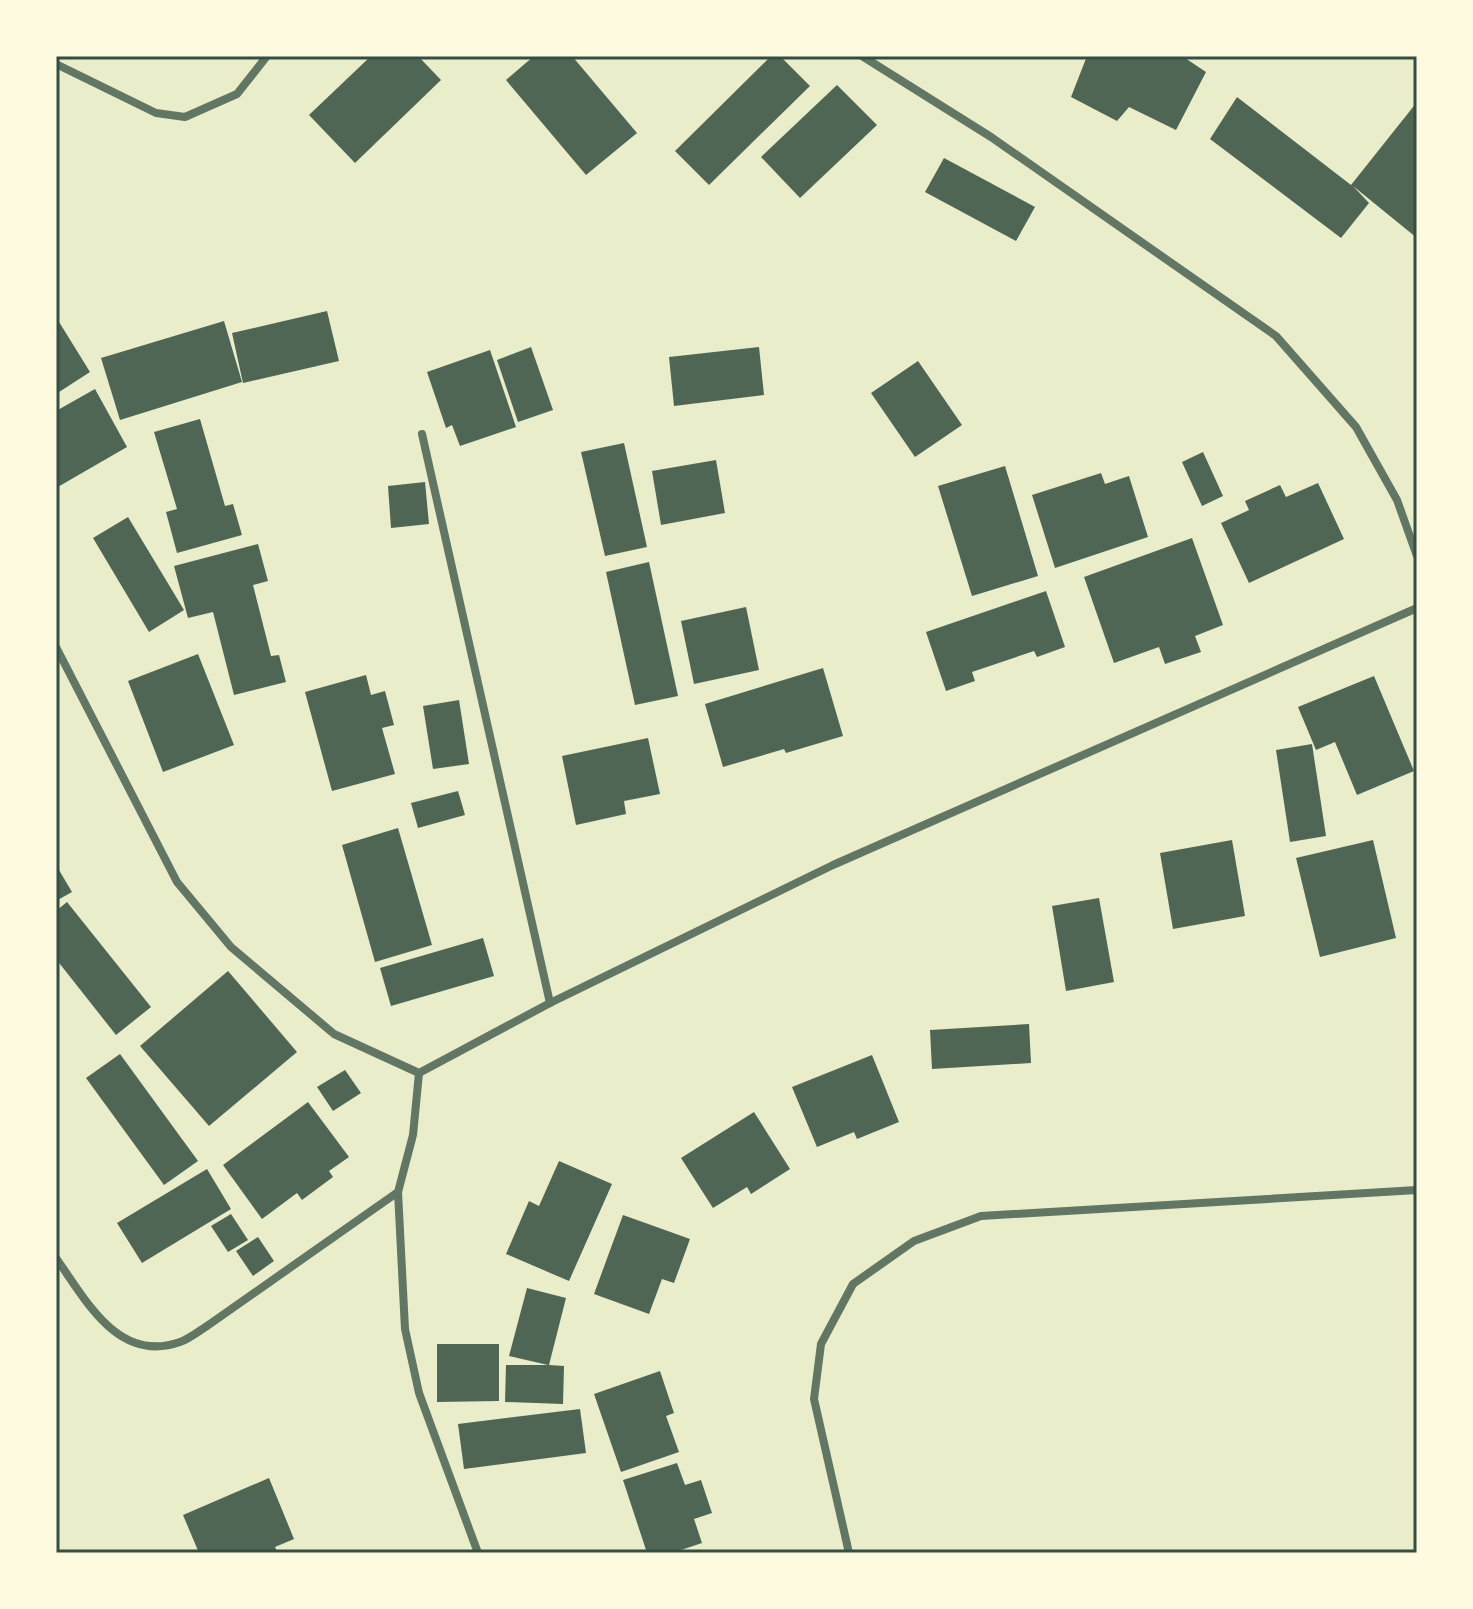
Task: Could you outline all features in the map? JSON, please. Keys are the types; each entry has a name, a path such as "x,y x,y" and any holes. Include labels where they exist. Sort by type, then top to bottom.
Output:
{"street":[{"path":"56,64 156,113 185,117 237,94 267,56"},
{"path":"862,56 991,137 1276,336 1356,427 1397,500 1417,556"},
{"path":"422,434 550,1003"},
{"path":"419,1073 550,1003 833,865 1417,608"},
{"path":"56,647 177,882 231,947 334,1034 419,1073"},
{"path":"419,1073 413,1135 398,1192 405,1329 419,1393 478,1553"},
{"path":"849,1553 814,1399 821,1344 853,1284 914,1241 981,1216 1417,1190"},
{"path":"56,1258 101,1322 127,1341 150,1347 180,1342 398,1192"}],"building":[{"path":"371,56 418,56 441,80 355,163 309,115"},
{"path":"534,56 572,56 637,133 586,175 506,80"},
{"path":"771,56 780,56 810,86 709,185 675,151"},
{"path":"1087,56 1182,56 1206,72 1176,130 1129,107 1117,121 1071,97"},
{"path":"837,85 877,125 800,198 761,157"},
{"path":"1237,97 1351,185 1417,102 1417,238 1353,186 1369,203 1341,238 1210,139"},
{"path":"944,158 1035,207 1016,241 925,192"},
{"path":"327,311 339,361 243,383 232,333"},
{"path":"56,317 90,372 56,394"},
{"path":"224,321 242,382 120,420 101,358"},
{"path":"531,347 553,410 518,422 497,360"},
{"path":"759,347 764,395 674,406 669,357"},
{"path":"490,350 516,427 460,446 452,425 446,428 427,372"},
{"path":"918,361 962,425 915,457 871,393"},
{"path":"95,389 127,447 56,488 56,411"},
{"path":"200,419 225,506 233,504 242,535 177,553 166,512 177,509 154,432"},
{"path":"624,443 647,547 605,556 581,452"},
{"path":"1203,452 1223,496 1202,506 1182,462"},
{"path":"716,460 725,513 661,525 652,471"},
{"path":"1005,466 1038,576 972,596 938,486"},
{"path":"1101,473 1105,484 1129,476 1148,537 1055,568 1032,495"},
{"path":"425,482 429,524 391,528 388,486"},
{"path":"1318,483 1344,539 1249,583 1221,523 1249,510 1245,501 1280,485 1286,497"},
{"path":"128,517 184,610 149,632 93,538"},
{"path":"1192,538 1223,625 1195,636 1201,652 1165,664 1159,647 1114,663 1084,577"},
{"path":"258,544 268,581 253,585 271,656 279,655 286,682 234,695 213,612 188,618 174,566"},
{"path":"649,562 678,696 635,705 606,572"},
{"path":"1046,591 1065,647 1037,657 1034,651 972,672 975,681 946,691 926,632"},
{"path":"746,607 759,670 694,684 681,621"},
{"path":"198,654 234,745 163,772 128,681"},
{"path":"823,668 843,736 723,767 705,704"},
{"path":"366,675 371,695 385,691 394,725 382,728 395,774 332,791 305,692"},
{"path":"1374,676 1414,771 1357,795 1335,742 1316,750 1298,707"},
{"path":"459,700 469,764 433,769 423,706"},
{"path":"648,738 660,794 624,801 626,814 576,825 562,756"},
{"path":"1312,744 1326,836 1290,842 1276,750"},
{"path":"458,791 465,815 418,828 411,803"},
{"path":"398,828 432,945 375,962 342,845"},
{"path":"1232,840 1245,916 1173,929 1160,853"},
{"path":"1373,840 1396,938 1320,957 1296,858"},
{"path":"56,865 72,892 56,901"},
{"path":"1099,898 1114,982 1066,991 1052,906"},
{"path":"67,902 151,1007 116,1035 56,959 56,911"},
{"path":"483,938 494,976 391,1006 380,968"},
{"path":"228,971 297,1052 209,1126 140,1046"},
{"path":"1029,1024 1031,1063 932,1069 930,1030"},
{"path":"120,1054 198,1161 164,1185 86,1078"},
{"path":"872,1055 899,1122 857,1139 854,1132 817,1147 792,1087"},
{"path":"345,1070 361,1093 333,1111 317,1087"},
{"path":"308,1102 349,1157 329,1171 333,1177 302,1200 297,1193 262,1219 223,1165"},
{"path":"754,1112 790,1169 751,1194 747,1187 713,1208 681,1158"},
{"path":"559,1161 612,1184 569,1281 506,1254 529,1201 539,1206"},
{"path":"207,1169 231,1209 142,1263 117,1223"},
{"path":"231,1214 248,1240 228,1252 211,1226"},
{"path":"623,1215 690,1239 674,1283 662,1279 649,1314 594,1294"},
{"path":"258,1237 274,1261 253,1276 236,1251"},
{"path":"527,1288 566,1298 549,1365 564,1366 563,1404 505,1402 506,1365 548,1365 509,1356"},
{"path":"437,1344 499,1344 499,1401 437,1402"},
{"path":"660,1371 674,1413 666,1416 679,1452 621,1472 594,1394"},
{"path":"580,1409 586,1453 464,1469 458,1424"},
{"path":"677,1463 685,1485 701,1480 712,1513 694,1519 702,1543 672,1553 647,1553 623,1480"},
{"path":"269,1478 294,1539 275,1547 278,1553 199,1553 183,1515"}]}
